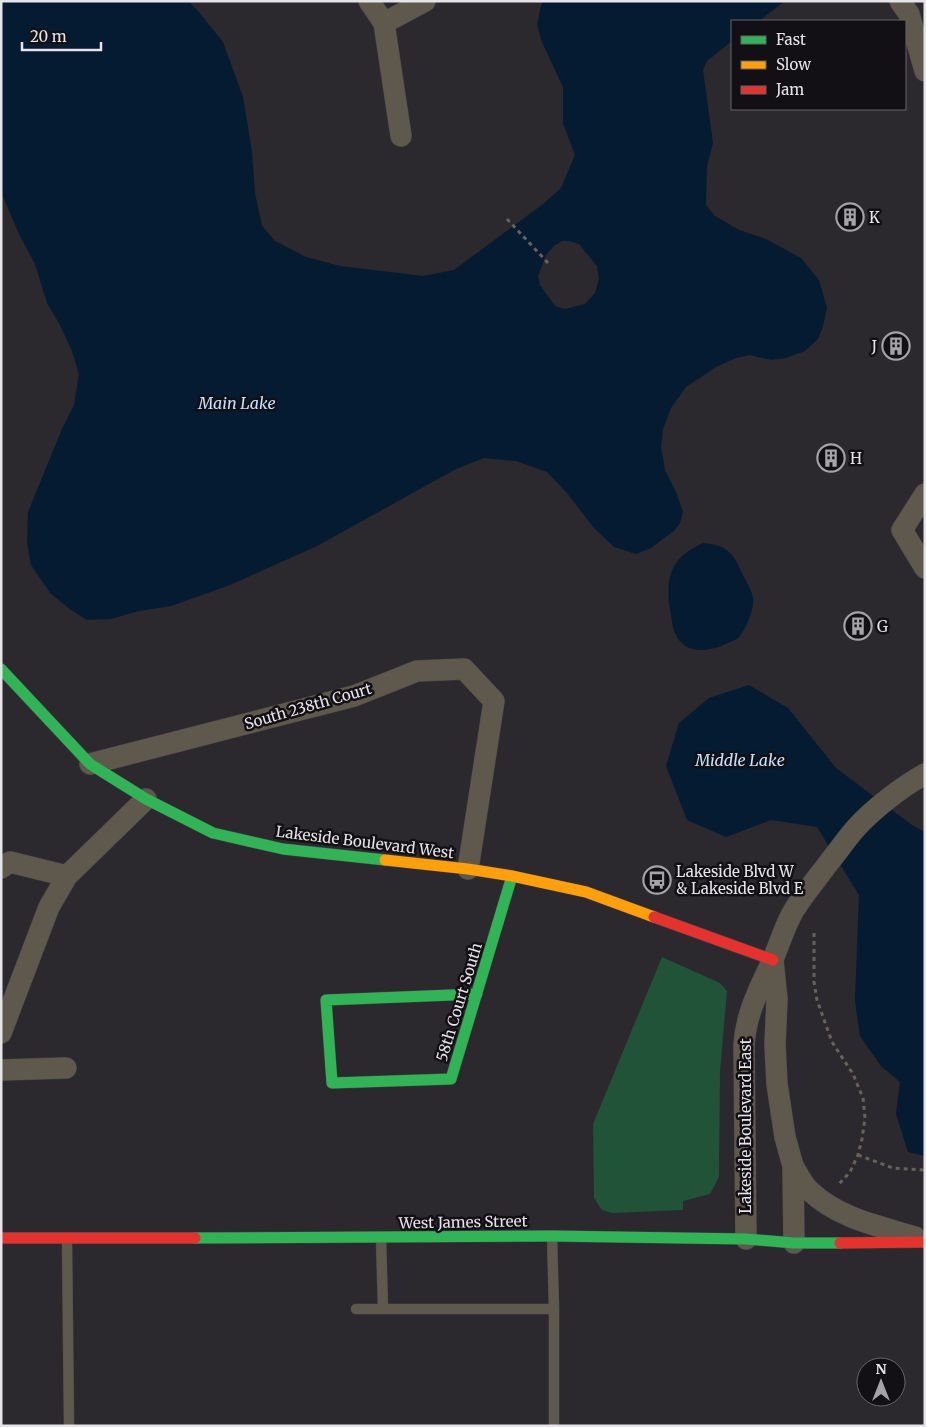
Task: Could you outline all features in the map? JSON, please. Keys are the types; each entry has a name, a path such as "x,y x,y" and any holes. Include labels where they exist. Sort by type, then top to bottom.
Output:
{"street":[{"path":"369,1 384,23 401,136"},
{"path":"384,23 425,1"},
{"path":"900,1 909,14 925,71"},
{"path":"925,494 902,530 925,568"},
{"name":"Lakeside Boulevard West","path":"1,669 90,764 146,799 212,834 283,849 468,869 512,876 586,892 773,960"},
{"name":"South 238th Court","path":"90,764 354,696 417,670 464,669 494,701 468,869"},
{"name":"Lakeside Boulevard East","path":"746,1239 745,1034 757,991 773,960 793,912 856,827 890,798 925,774"},
{"path":"1,1033 49,907 67,876 146,799"},
{"path":"1,868 10,862 67,876"},
{"name":"58th Court South","path":"477,994 326,1000 332,1083 451,1079 477,994 512,876"},
{"name":"Lakeside Boulevard East","path":"773,960 777,999 775,1045 777,1084 785,1136 793,1166 794,1243"},
{"path":"1,1070 66,1068"},
{"path":"793,1166 809,1191 833,1208 855,1219 925,1241"},
{"name":"West James Street","path":"1,1238 552,1236 746,1239 794,1243 925,1241"}],"lane":[{"path":"552,1236 554,1426"},
{"path":"381,1238 383,1309"},
{"path":"67,1239 69,1426"},
{"path":"356,1309 554,1309"}],"path":[{"path":"507,219 549,264"},
{"path":"814,933 814,982 817,1000 832,1042 854,1074 863,1098 865,1118 858,1155 850,1172 837,1187"},
{"path":"858,1155 893,1168 925,1170"}],"green space":[{"path":"662,957 720,983 727,991 720,1072 719,1177 710,1194 683,1201 683,1210 612,1213 602,1210 594,1198 593,1124"}],"water":[{"name":"Main Lake","path":"1,1 188,1 223,42 243,97 252,152 255,193 262,226 275,241 306,257 340,266 423,276 454,270 543,204 561,188 575,155 563,123 563,87 542,42 537,25 541,5 544,1 785,1 760,20 731,20 731,42 707,61 703,70 713,143 707,166 706,205 715,216 739,230 766,239 801,258 819,280 827,308 818,339 805,351 786,358 771,360 750,355 736,358 716,367 686,387 671,408 663,429 661,447 665,470 683,512 680,523 675,530 651,548 636,554 614,547 593,527 567,493 547,472 516,461 484,458 456,469 317,546 230,585 171,606 139,611 111,619 87,620 51,594 31,565 27,543 28,512 62,429 74,405 79,374 72,351 47,303 35,264 19,234 1,192","holes":["562,241 579,244 597,266 599,279 595,293 585,304 565,309 555,306 540,285 538,276 546,255 555,245"]},
{"path":"703,543 723,548 732,555 750,588 753,602 749,620 737,639 712,649 697,650 684,645 675,633 670,610 669,588 670,578 677,562 692,549"},
{"name":"Middle Lake","path":"749,685 788,708 836,768 912,825 925,832 925,1156 908,1152 896,1114 900,1082 881,1066 860,1036 855,1001 859,895 817,827 771,820 726,837 687,820 666,766 679,723 709,698"}],"traffic: fast":[{"path":"1,669 90,764 146,799 213,833 283,849 385,860"},
{"path":"477,994 326,1000 332,1083 451,1079 512,876"},
{"path":"195,1238 552,1236 746,1239 794,1243 840,1243"}],"traffic: slow":[{"path":"385,860 512,876 586,892 654,917"}],"traffic: jam":[{"path":"654,917 773,960"},
{"path":"1,1238 195,1238"},
{"path":"840,1243 925,1242"}],"place":[{"name":"K","path":"850,217"},
{"name":"J","path":"896,346"},
{"name":"H","path":"831,458"},
{"name":"G","path":"858,626"},
{"name":"Lakeside Blvd W & Lakeside Blvd E","path":"657,880"}]}
